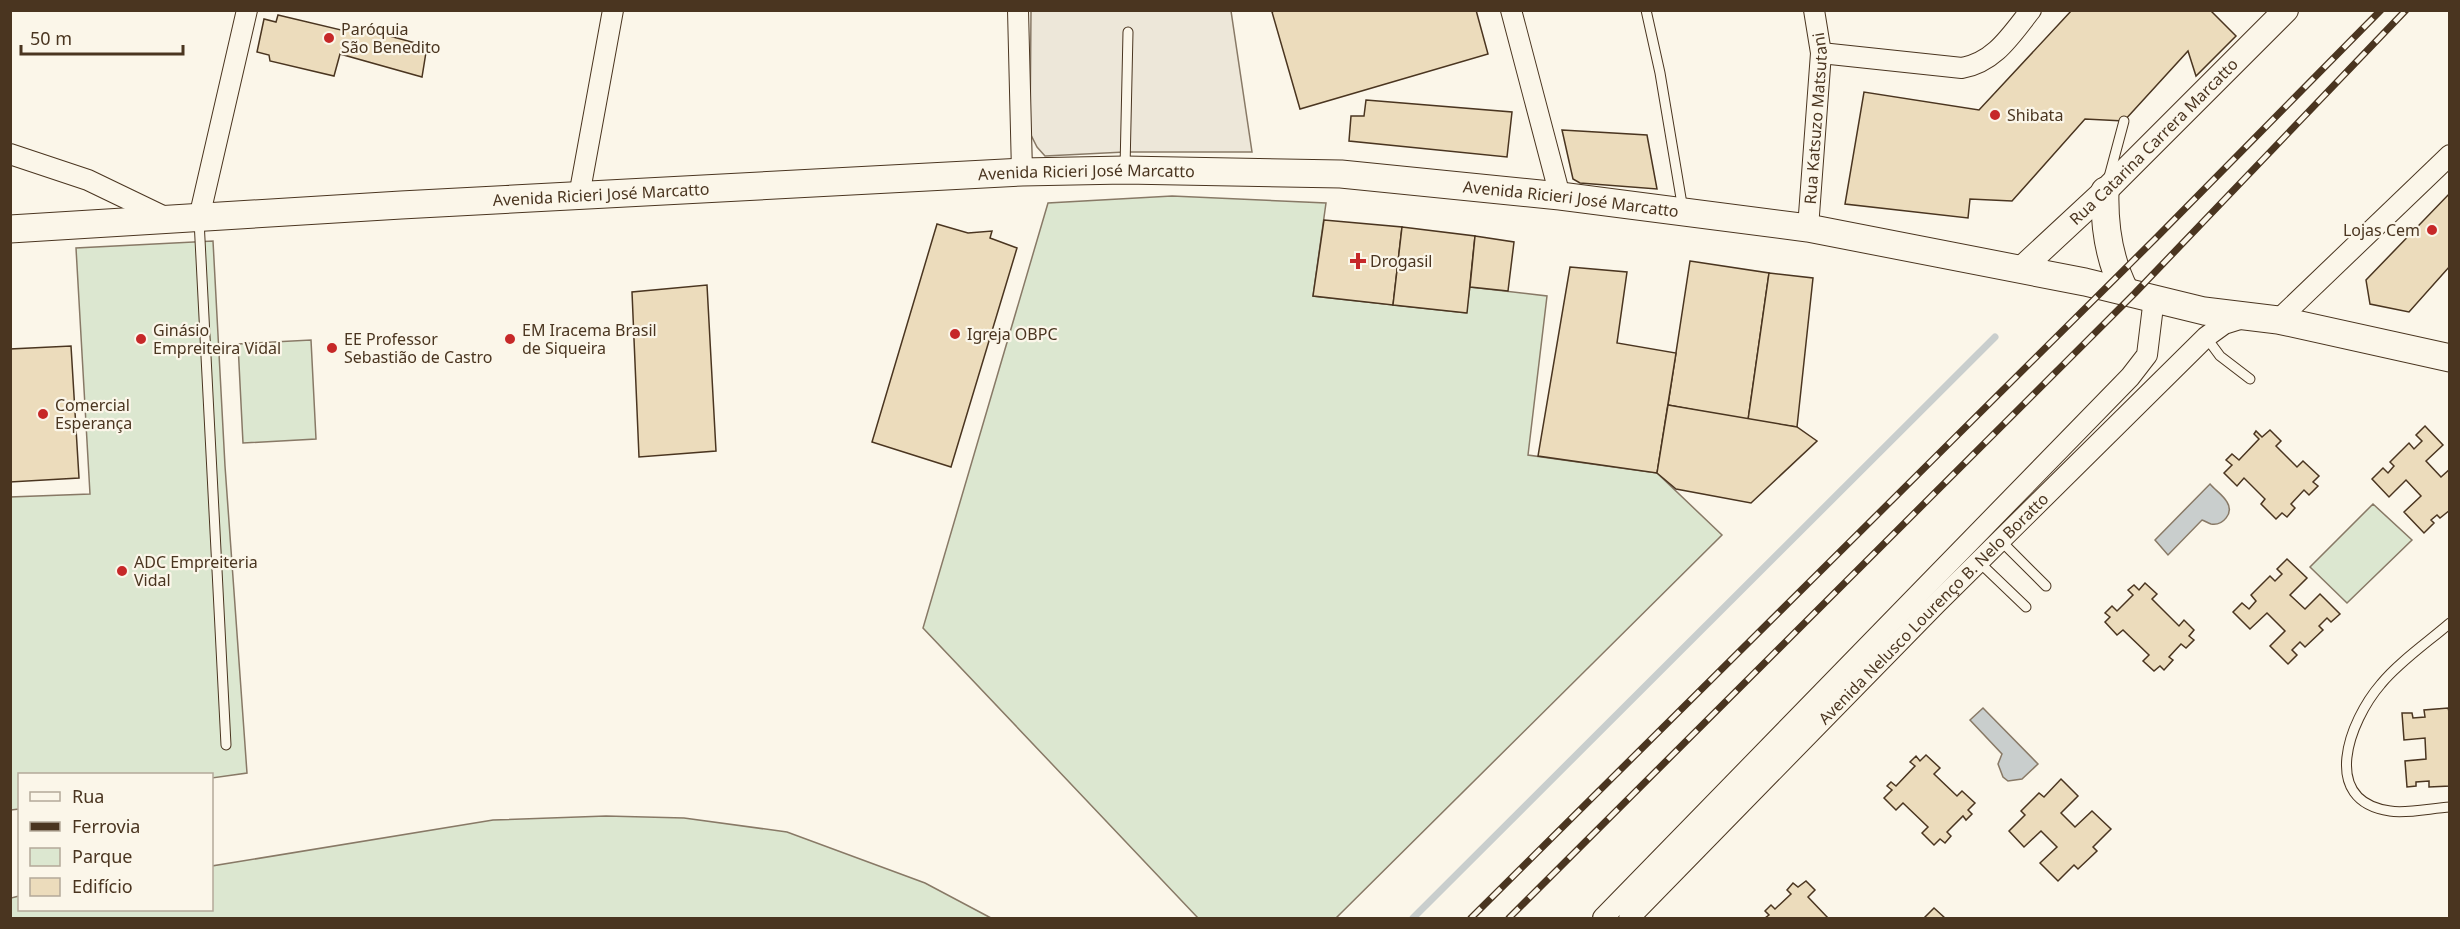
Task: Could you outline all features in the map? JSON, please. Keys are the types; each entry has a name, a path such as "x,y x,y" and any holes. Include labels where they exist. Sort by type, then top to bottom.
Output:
{"main road":[{"name":"Avenida Ricieri José Marcatto","path":"10,230 1022,172 1125,170 1341,174 1560,196 1808,228 2021,269 2125,291 2204,311 2278,320 2450,358"},
{"path":"2105,191 2105,228 2117,276 2125,291"},
{"name":"Avenida Ricieri José Marcatto","path":"2154,298 2191,294 2252,306 2278,320"}],"street":[{"path":"199,218 247,10"},
{"path":"579,196 613,10"},
{"path":"1018,10 1022,172"},
{"path":"1510,10 1560,196"},
{"path":"1821,53 1962,68 1978,65 2003,45 2031,10"},
{"name":"Rua Catarina Carrera Marcatto","path":"2021,269 2105,191 2286,10"},
{"name":"Rua Katsuzo Matsutani","path":"1808,228 1821,53 1819,13"},
{"path":"10,154 88,180 172,221"},
{"path":"2278,320 2450,155"},
{"name":"Avenida Nelusco Lourenço B. Nelo Boratto","path":"1629,918 1930,598 2130,377 2147,356 2151,344 2154,298"},
{"name":"Avenida Nelusco Lourenço B. Nelo Boratto","path":"1603,918 1930,598 1979,562 2001,541 2206,337 2223,324 2247,317"}],"lane":[{"path":"1646,10 1660,73 1684,213"},
{"path":"1125,170 1128,32"},
{"path":"2105,191 2124,120"},
{"path":"199,218 226,745"},
{"path":"2206,337 2220,356 2250,379"},
{"path":"2001,541 2046,586"},
{"path":"1979,562 2026,607"},
{"path":"2450,623 2381,684 2355,728 2348,752 2345,775 2351,791 2360,801 2390,812 2450,807"}],"green space":[{"path":"1172,196 1326,203 1313,296 1466,313 1470,287 1547,296 1528,455 1657,473 1722,535 1336,918 1198,918 923,628 1048,203"},
{"name":"ADC Empreiteria Vidal","path":"213,241 225,466 247,773 213,778 213,773 18,773 18,809 11,810 10,497 90,494 76,248"},
{"path":"311,340 316,439 243,443 238,344"},
{"path":"2373,504 2412,540 2347,603 2310,567"},
{"path":"606,816 684,818 787,832 925,883 991,918 11,918 11,898 18,896 18,911 213,911 213,866 493,820"}],"shaded area":[{"path":"1031,11 1231,11 1252,152 1125,152 1045,156 1030,133"},
{"path":"2210,484 2229,506 2226,518 2215,524 2202,520 2168,555 2155,540"},
{"path":"1983,708 2038,764 2022,779 2008,781 2003,777 1998,764 2002,754 1970,720"}],"building":[{"path":"1276,10 1476,10 1488,54 1300,109 1272,12"},
{"name":"Shibata","path":"2072,10 2210,10 2236,36 2196,76 2188,51 2124,121 2085,119 2012,201 1970,199 1968,218 1845,204 1864,92 1979,110"},
{"name":"Paróquia São Benedito","path":"278,15 345,31 348,25 427,46 422,77 340,54 334,76 270,61 269,55 257,52 264,19 276,22"},
{"path":"1366,100 1512,112 1507,157 1349,141 1351,116 1364,116"},
{"path":"1562,130 1647,135 1657,189 1580,183 1573,179"},
{"name":"Lojas Cem","path":"2450,193 2450,266 2409,312 2370,304 2366,280"},
{"name":"Drogasil","path":"1324,220 1402,227 1393,305 1313,296"},
{"path":"937,224 968,233 992,231 990,238 1017,248 951,467 872,442"},
{"path":"1402,227 1475,236 1467,313 1393,305"},
{"path":"1475,236 1514,242 1508,291 1470,287"},
{"path":"1690,261 1769,273 1748,420 1668,405"},
{"path":"1570,267 1627,272 1617,343 1676,353 1657,473 1538,456"},
{"path":"1769,273 1813,278 1797,427 1748,420"},
{"path":"707,285 716,451 639,457 632,292"},
{"name":"Comercial Esperança","path":"71,346 79,478 10,482 10,349"},
{"path":"1668,405 1797,427 1817,441 1751,503 1676,489 1657,473"},
{"path":"2425,426 2443,445 2426,461 2441,477 2450,469 2450,510 2440,518 2437,515 2431,520 2434,523 2424,533 2404,512 2421,496 2406,480 2389,497 2372,479 2383,468 2388,473 2394,466 2390,462 2409,443 2414,449 2422,441 2416,435"},
{"path":"2270,430 2281,441 2276,446 2297,467 2303,461 2319,476 2313,482 2318,486 2309,495 2304,490 2291,504 2295,508 2287,517 2282,513 2276,519 2261,504 2265,499 2244,478 2237,486 2224,473 2232,465 2226,460 2232,454 2239,460 2259,439 2254,434 2256,431 2262,437"},
{"path":"2287,559 2307,578 2290,595 2305,609 2320,594 2340,614 2331,622 2327,618 2319,626 2323,630 2305,647 2300,642 2292,650 2297,655 2288,664 2270,646 2285,631 2267,613 2250,629 2233,612 2242,603 2249,609 2256,601 2251,595 2270,576 2275,581 2282,574 2277,569"},
{"path":"2145,583 2157,594 2152,599 2179,626 2184,620 2194,630 2189,636 2194,640 2186,648 2181,644 2169,657 2173,660 2164,670 2160,666 2154,671 2143,661 2149,655 2123,630 2117,635 2105,622 2110,617 2105,613 2112,606 2117,611 2133,595 2128,590 2134,585 2139,590"},
{"path":"2448,708 2450,715 2450,786 2429,787 2429,781 2416,782 2416,786 2407,787 2405,761 2426,759 2425,738 2404,740 2402,713 2412,713 2413,718 2425,717 2424,710"},
{"path":"1926,755 1940,768 1934,774 1957,796 1962,791 1975,803 1968,810 1972,814 1966,820 1963,816 1947,832 1951,836 1945,843 1940,839 1934,845 1922,833 1928,827 1903,803 1896,810 1884,798 1892,790 1887,786 1891,782 1896,786 1915,766 1910,762 1916,756 1920,761"},
{"path":"2061,779 2078,796 2061,813 2075,827 2092,811 2111,829 2093,847 2097,851 2078,869 2074,865 2058,881 2040,863 2057,847 2041,831 2024,847 2009,831 2025,815 2021,811 2039,793 2044,797"},
{"path":"1806,881 1815,890 1808,897 1828,918 1765,918 1769,915 1765,911 1771,905 1775,909 1791,894 1787,890 1793,883 1798,887"},
{"path":"1934,908 1945,918 1924,918"}],"waterway":[{"path":"1413,918 1995,337"}],"railway":[{"path":"1471,918 2156,238 2381,10"},
{"path":"1509,918 2135,293 2406,10"}],"place":[{"name":"Paróquia São Benedito","path":"329,38"},
{"name":"Shibata","path":"1995,115"},
{"name":"Lojas Cem","path":"2432,230"},
{"name":"Drogasil","path":"1358,261"},
{"name":"Igreja OBPC","path":"955,334"},
{"name":"Ginásio Empreiteira Vidal","path":"141,339"},
{"name":"EM Iracema Brasil de Siqueira","path":"510,339"},
{"name":"EE Professor Sebastião de Castro","path":"332,348"},
{"name":"Comercial Esperança","path":"43,414"},
{"name":"ADC Empreiteria Vidal","path":"122,571"}]}
